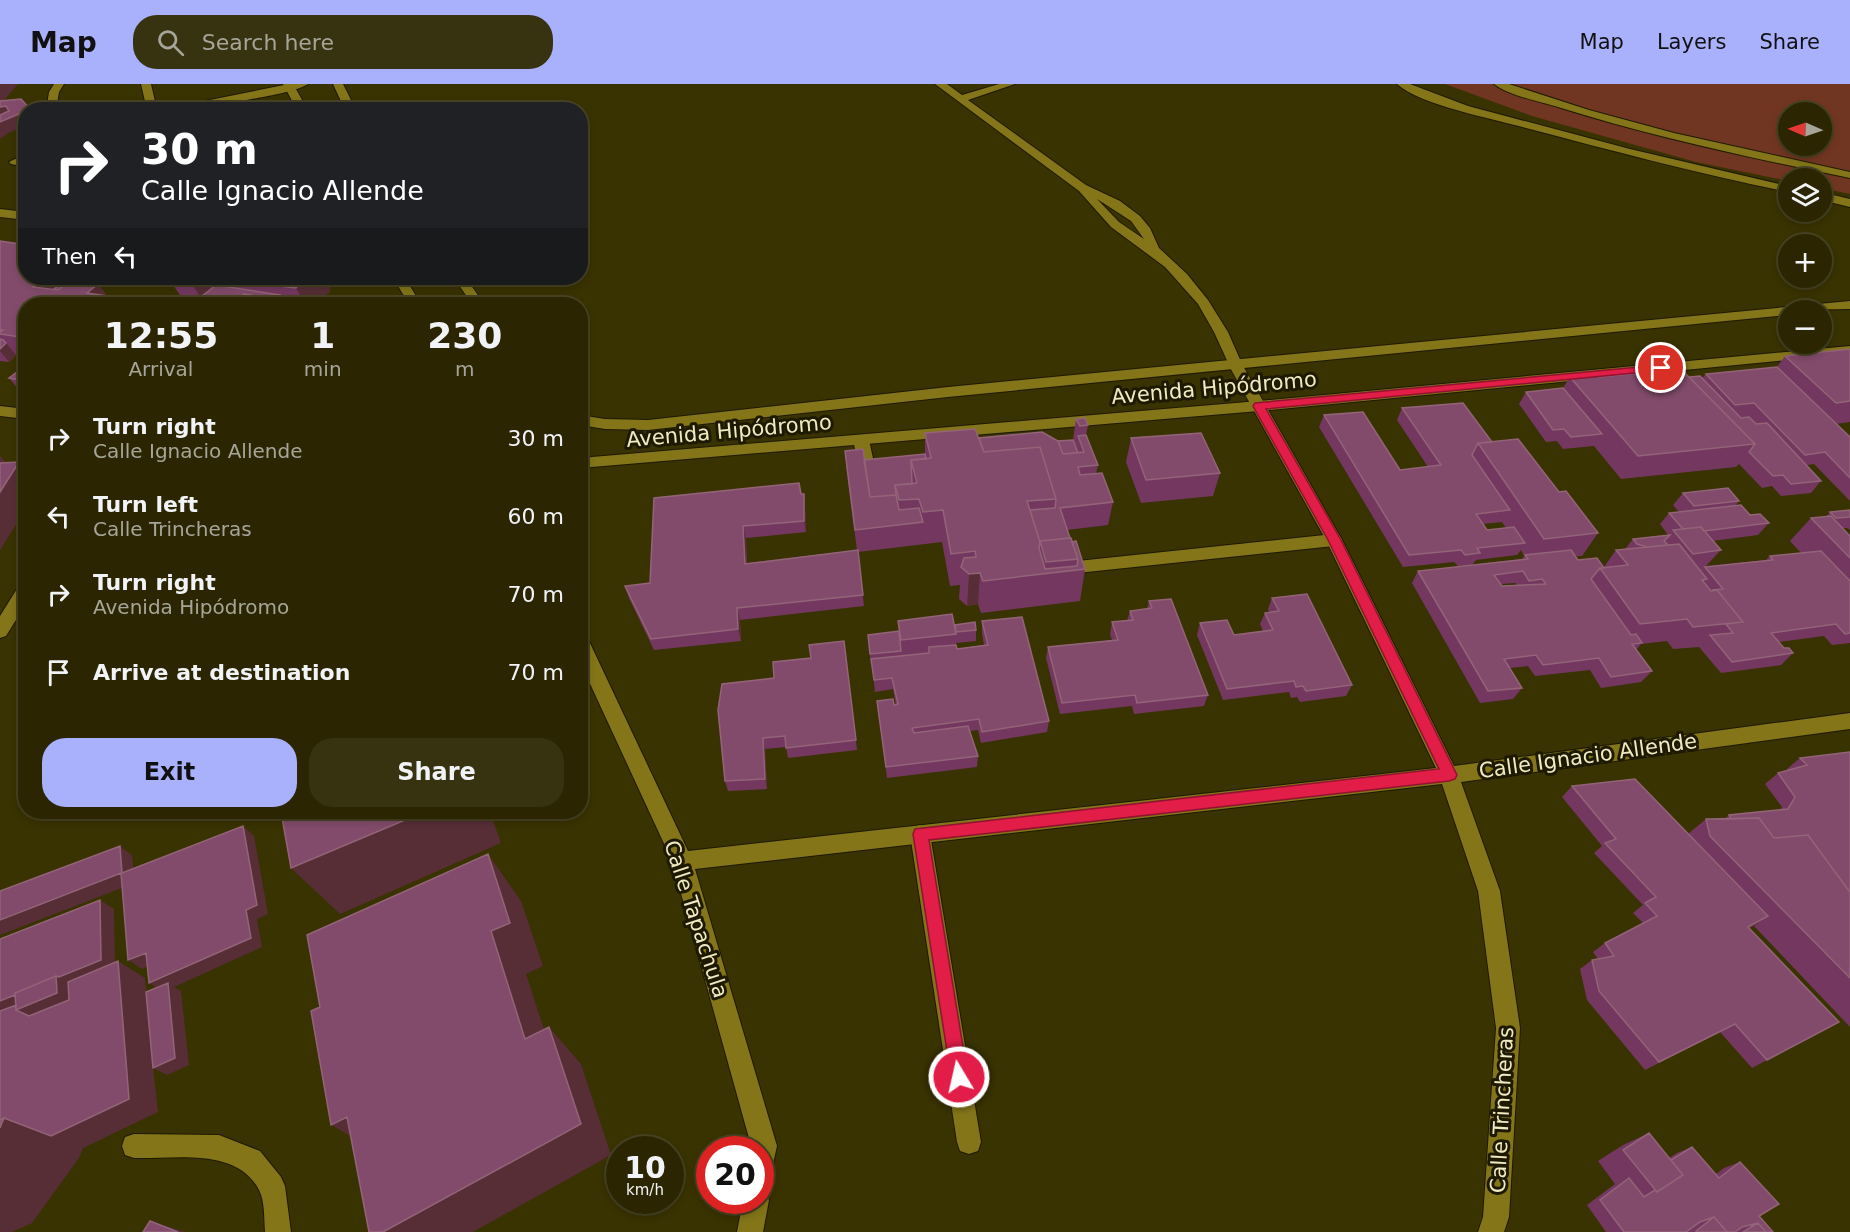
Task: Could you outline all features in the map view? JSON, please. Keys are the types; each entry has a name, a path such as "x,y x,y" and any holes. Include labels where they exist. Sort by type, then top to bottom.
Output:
{"main road":[{"path":"52,102 58,84"},
{"path":"146,84 150,102"},
{"path":"218,102 303,84"},
{"path":"338,84 347,102"},
{"path":"940,84 1082,188 1107,198 1136,218 1151,238 1153,250"},
{"path":"960,99 1010,84"},
{"path":"1402,84 1443,102 1704,172 1778,187"},
{"path":"1499,84 1596,116 1729,150 1850,175"},
{"path":"289,86 298,102"},
{"path":"1082,188 1108,220 1153,250"},
{"path":"1832,198 1850,202"},
{"path":"0,213 18,215"},
{"name":"Calle Trincheras","path":"1153,250 1197,291 1214,315 1235,364 1334,540 1449,775 1489,891 1508,1028 1496,1217 1491,1232"},
{"name":"Avenida Hipódromo","path":"1832,307 1850,305"},
{"name":"Avenida Hipódromo","path":"588,421 605,424 668,423 959,391 1778,312"},
{"name":"Avenida Hipódromo","path":"588,463 1259,406 1850,350"},
{"path":"0,411 18,413"},
{"path":"861,440 868,472"},
{"path":"1068,568 1334,540"},
{"path":"0,631 18,602"},
{"name":"Calle Tapachula","path":"588,658 681,861 762,1136"},
{"name":"Calle Ignacio Allende","path":"681,861 1449,775 1850,721"},
{"path":"920,834 969,1142"},
{"path":"134,1146 219,1147 251,1160 272,1186 278,1232"},
{"path":"750,1232 753,1214"}],"shaded area":[{"path":"1445,84 1850,84 1850,194 1832,190 1832,168 1778,168 1778,179 1696,162 1532,116"}],"building":[{"path":"21,99 24,102 18,102 18,114 0,122 0,115 9,111 6,106 0,107 0,101"},
{"path":"0,241 18,244 18,285 36,285 33,287 58,290 64,285 97,285 87,293 114,297 18,297 18,337 0,334 3,330 0,330"},
{"path":"216,285 280,295 278,297 248,297 251,295 244,294 241,297 201,297"},
{"path":"271,285 298,285 296,288"},
{"path":"0,339 6,343 0,349"},
{"path":"1850,349 1850,401 1836,403 1785,356 1832,354 1832,351"},
{"path":"1777,367 1850,437 1850,478 1825,452 1805,455 1754,403 1735,405 1706,374"},
{"path":"1681,369 1755,444 1638,456 1570,377 1596,374 1599,377"},
{"path":"18,371 18,380 9,378"},
{"path":"1700,376 1741,418 1749,417 1756,424 1767,423 1821,481 1791,484 1783,475 1773,476 1749,452 1755,444 1689,377"},
{"path":"1563,388 1602,434 1571,437 1564,429 1553,430 1526,392"},
{"path":"1463,403 1492,442 1478,443 1472,455 1510,510 1476,514 1487,530 1514,527 1525,543 1477,548 1480,553 1465,555 1461,550 1409,555 1324,415 1363,412 1400,470 1441,465 1402,408"},
{"path":"1085,418 1088,425 1080,426 1076,419"},
{"path":"975,429 984,452 1040,447 1056,499 1027,501 1040,542 1039,548 1045,569 1077,566 1078,559 1072,542 1076,541 1085,569 983,581 980,573 969,574 961,567 964,558 976,557 975,551 951,554 943,510 923,512 919,499 899,500 895,485 917,483 911,460 931,458 925,433"},
{"path":"1042,432 1058,441 1063,454 1084,452 1078,436 1086,435 1098,465 1078,467 1080,475 1102,473 1113,502 1060,508 1070,538 1040,542 1030,510 1055,508 1056,499 1040,447 984,452 979,438"},
{"path":"1201,433 1220,473 1146,480 1131,438"},
{"path":"1518,439 1559,492 1566,491 1598,533 1544,539 1478,443"},
{"path":"1073,440 1078,453 1063,454 1058,441"},
{"path":"863,449 870,497 896,495 899,510 919,508 923,522 855,530 845,451"},
{"path":"925,454 926,459 911,460 912,484 895,485 896,495 870,497 864,460"},
{"path":"18,462 0,492 0,463"},
{"path":"799,483 801,494 804,494 804,521 743,526 745,564 858,550 863,595 737,608 738,629 651,639 625,586 650,583 654,498"},
{"path":"1728,488 1739,501 1694,506 1683,493"},
{"path":"1741,505 1750,515 1760,514 1769,523 1704,531 1701,527 1683,529 1669,513"},
{"path":"1850,510 1850,517 1836,518 1830,512"},
{"path":"1831,516 1850,536 1850,558 1811,518"},
{"path":"1701,527 1721,550 1693,554 1673,530"},
{"path":"1670,535 1664,541 1668,545 1647,547 1637,544 1633,539"},
{"path":"1071,538 1078,559 1046,562 1040,541"},
{"path":"1679,544 1707,579 1702,580 1711,591 1717,590 1743,622 1693,627 1687,619 1640,624 1600,568 1628,565 1616,550"},
{"path":"1571,550 1578,560 1597,558 1604,568 1600,568 1591,579 1631,635 1636,634 1642,643 1632,644 1652,671 1611,677 1599,658 1543,665 1536,655 1504,659 1522,688 1488,691 1418,571 1528,559 1525,555","holes":["1523,571 1529,581 1542,579 1546,584 1502,586 1494,575"]},
{"path":"1821,551 1850,581 1850,633 1845,634 1836,624 1771,633 1784,648 1789,648 1793,653 1732,662 1710,635 1733,633 1726,624 1743,622 1717,590 1712,590 1723,589 1705,567 1773,560 1770,556"},
{"path":"1307,594 1352,685 1306,691 1303,686 1296,687 1294,681 1227,689 1200,623 1227,620 1234,635 1273,630 1265,613 1279,611 1272,598"},
{"path":"1171,599 1208,695 1137,703 1135,695 1062,703 1048,647 1118,640 1112,622 1133,620 1130,611 1152,608 1149,601"},
{"path":"952,614 956,634 901,640 898,621"},
{"path":"1022,617 1049,721 982,732 979,719 912,728 914,733 968,726 978,756 886,767 877,701 893,699 894,705 898,704 892,678 874,680 871,659 929,653 929,647 956,645 957,649 988,645 982,621"},
{"path":"975,622 976,630 956,632 955,625"},
{"path":"899,631 901,651 870,654 868,635"},
{"path":"844,641 856,740 786,748 785,736 763,738 765,779 725,781 718,710 722,684 774,678 773,662 811,658 809,645"},
{"path":"1850,752 1849,891 1808,835 1774,838 1759,818 1731,819 1729,815 1788,809 1795,797 1778,773 1807,765 1800,758"},
{"path":"1635,779 1768,916 1748,927 1839,1022 1767,1060 1735,1024 1659,1062 1599,991 1592,960 1614,956 1605,943 1657,916 1645,903 1656,897 1605,843 1616,839 1572,786"},
{"path":"1759,818 1774,838 1808,835 1850,891 1850,978 1710,836 1706,819"},
{"path":"282,819 407,819 291,868"},
{"path":"243,826 257,905 246,910 251,938 149,983 146,953 128,960 121,873 0,920 0,891 120,846 122,873"},
{"path":"488,854 510,923 491,931 525,1039 549,1027 581,1124 383,1232 369,1232 347,1117 331,1125 311,1011 320,1007 307,935"},
{"path":"100,900 101,960 59,977 56,976 0,1001 0,939"},
{"path":"118,961 129,1099 51,1136 4,1118 0,1120 0,1011 16,1005 16,1010 29,1016 69,1000 68,982"},
{"path":"56,976 57,993 16,1010 15,993"},
{"path":"168,983 175,1058 153,1068 146,992"},
{"path":"1649,1133 1683,1175 1657,1192 1623,1150"},
{"path":"1692,1147 1719,1178 1740,1162 1779,1204 1759,1216 1773,1232 1766,1232 1758,1223 1742,1227 1735,1232 1727,1232 1714,1217 1700,1222 1686,1232 1624,1232 1600,1200 1629,1178 1644,1197 1655,1190 1657,1192 1683,1175 1671,1160"},
{"path":"1714,1217 1727,1232 1696,1231"},
{"path":"150,1221 178,1232 143,1232"},
{"path":"1758,1223 1766,1232 1743,1232"}],"route":[{"path":"959,1077 920,834 1449,775 1334,540 1259,406 1661,368"}]}
